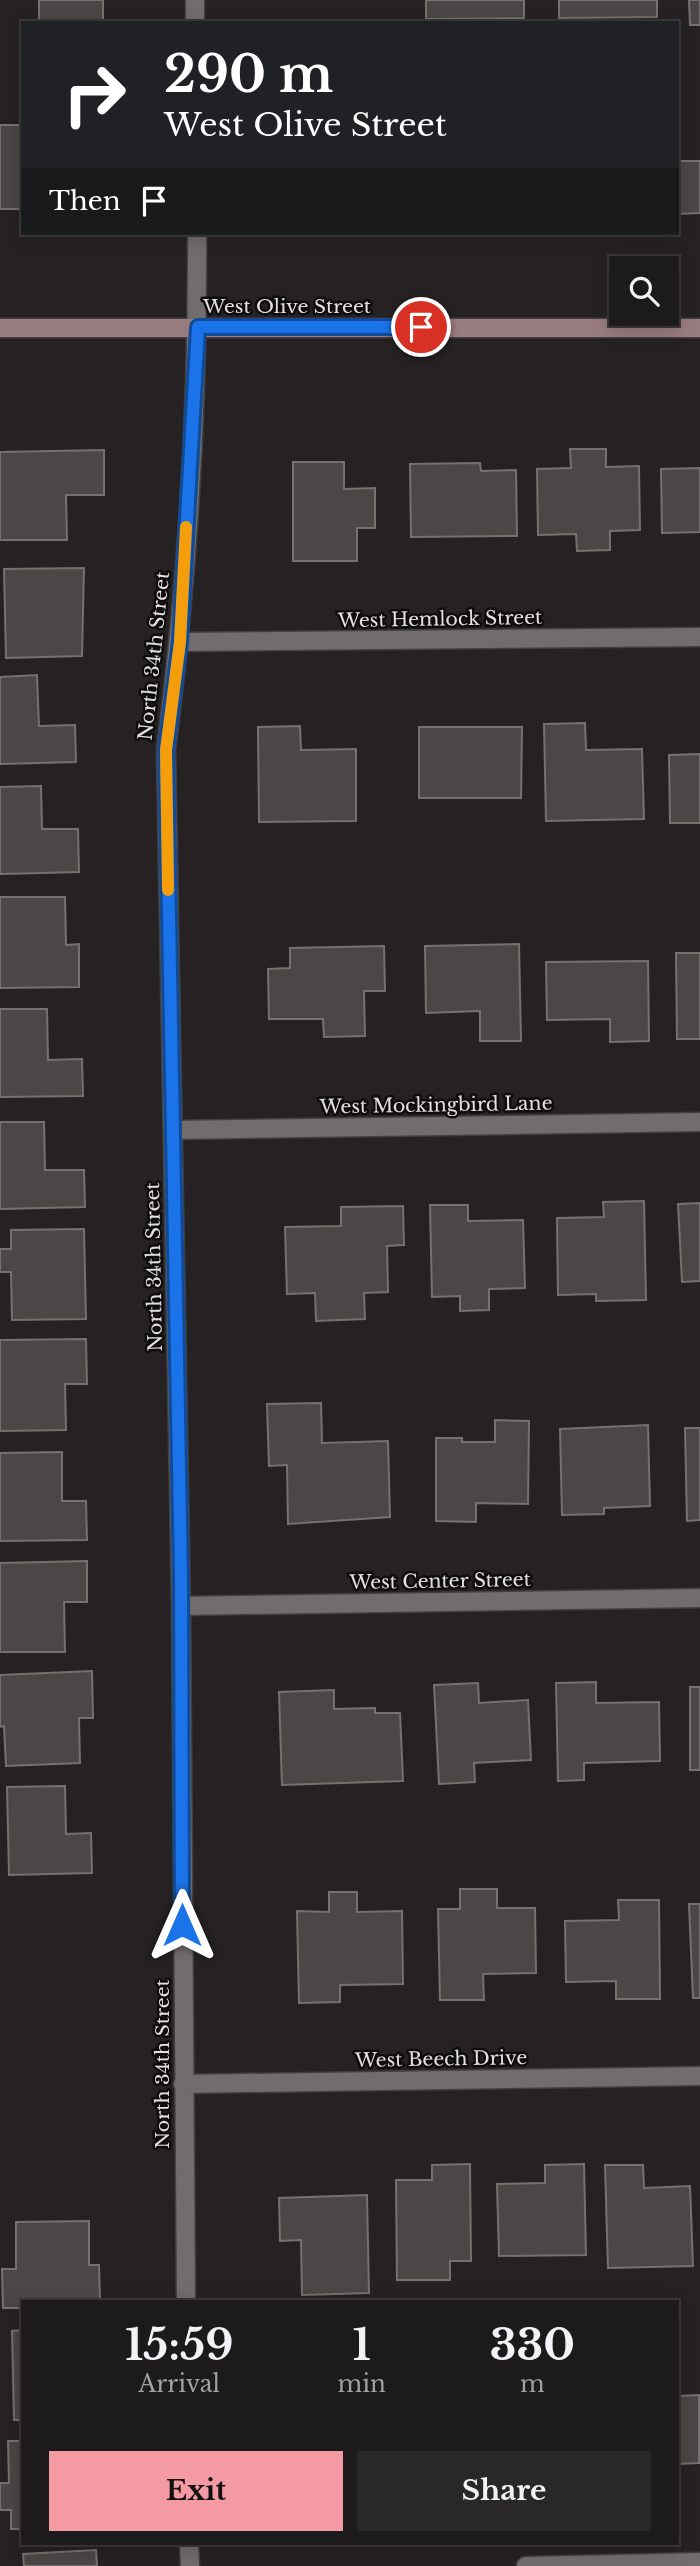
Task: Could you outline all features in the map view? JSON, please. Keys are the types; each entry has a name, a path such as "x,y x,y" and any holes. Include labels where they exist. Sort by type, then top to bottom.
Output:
{"main road":[{"name":"West Olive Street","path":"0,328 700,328"}],"street":[{"path":"195,0 195,21"},
{"name":"North 34th Street","path":"186,2300 181,1606 166,750 180,642 198,327 197,235"},
{"name":"West Hemlock Street","path":"180,642 700,637"},
{"name":"West Mockingbird Lane","path":"173,1130 700,1122"},
{"name":"West Center Street","path":"181,1606 700,1598"},
{"name":"West Beech Drive","path":"183,2084 700,2076"},
{"path":"190,2545 190,2566"},
{"path":"526,2566 700,2562"}],"building":[{"path":"39,0 103,0 103,21 39,21"},
{"path":"426,0 524,0 524,18 426,19"},
{"path":"559,0 657,0 657,17 559,18"},
{"path":"689,0 700,0 700,25 690,25"},
{"path":"0,125 21,125 21,209 0,209"},
{"path":"679,161 700,161 700,213 679,214"},
{"path":"570,449 606,449 606,467 639,466 640,530 610,531 610,550 577,551 576,534 538,535 537,469 571,468"},
{"path":"104,450 104,495 66,495 67,540 0,540 0,452"},
{"path":"293,462 344,462 344,489 375,488 375,528 357,528 357,561 293,561"},
{"path":"480,463 481,471 516,470 517,536 411,537 410,464"},
{"path":"700,468 700,532 662,533 661,469"},
{"path":"84,568 82,656 6,658 4,569"},
{"path":"37,675 39,726 75,725 76,762 0,764 0,677"},
{"path":"585,723 586,750 642,749 644,819 546,821 544,724"},
{"path":"300,726 301,750 356,749 356,821 259,822 258,727"},
{"path":"419,727 522,727 521,798 419,798"},
{"path":"700,754 700,823 670,823 669,755"},
{"path":"41,786 42,829 78,829 79,872 0,874 0,787"},
{"path":"0,897 65,897 66,945 79,944 79,987 0,988"},
{"path":"519,944 521,1041 480,1041 480,1011 426,1013 425,946"},
{"path":"384,946 385,991 364,991 365,1036 324,1037 323,1019 269,1019 268,969 290,968 290,948"},
{"path":"676,953 700,953 700,1039 677,1039"},
{"path":"648,961 649,1041 610,1042 610,1019 547,1020 546,962"},
{"path":"0,1009 47,1009 48,1060 82,1059 83,1096 0,1097"},
{"path":"0,1122 44,1122 45,1170 84,1170 85,1207 0,1209"},
{"path":"644,1201 646,1300 596,1301 596,1294 558,1295 557,1218 604,1217 603,1202"},
{"path":"700,1203 700,1281 682,1282 678,1204"},
{"path":"430,1205 468,1205 468,1221 523,1220 525,1288 489,1289 489,1310 460,1311 460,1296 432,1297"},
{"path":"403,1206 404,1245 387,1246 388,1292 364,1293 365,1319 316,1321 315,1293 287,1294 285,1227 341,1226 341,1207"},
{"path":"84,1229 86,1319 12,1320 11,1272 0,1272 0,1249 11,1249 11,1230"},
{"path":"86,1339 87,1384 65,1384 66,1430 0,1431 0,1340"},
{"path":"321,1403 322,1443 388,1441 390,1517 288,1524 287,1465 269,1466 267,1404"},
{"path":"495,1420 529,1421 528,1504 476,1503 476,1522 436,1521 436,1438 462,1438 462,1442 495,1442"},
{"path":"648,1425 650,1506 604,1508 604,1514 562,1515 560,1429"},
{"path":"685,1428 700,1428 700,1520 687,1521"},
{"path":"62,1452 62,1501 86,1501 87,1540 0,1541 0,1453"},
{"path":"87,1561 87,1602 64,1602 65,1652 0,1652 0,1563"},
{"path":"92,1671 93,1718 79,1718 80,1763 6,1766 4,1726 0,1727 0,1675"},
{"path":"596,1682 596,1703 659,1702 660,1761 584,1763 584,1780 558,1781 556,1683"},
{"path":"478,1683 479,1703 528,1700 531,1760 474,1763 475,1782 439,1784 434,1685"},
{"path":"690,1687 700,1687 700,1770 690,1770"},
{"path":"334,1690 334,1709 375,1708 375,1713 400,1713 403,1781 282,1785 279,1692"},
{"path":"65,1786 66,1834 91,1833 92,1873 9,1875 7,1787"},
{"path":"460,1889 497,1889 497,1908 535,1908 536,1973 483,1974 484,2000 440,2000 438,1909 460,1909"},
{"path":"329,1892 357,1892 357,1912 402,1911 403,1984 340,1985 340,2002 299,2003 297,1911 329,1912"},
{"path":"618,1900 659,1900 660,1999 616,1999 616,1981 566,1982 565,1921 619,1920"},
{"path":"689,1904 700,1904 700,1998 693,1998"},
{"path":"470,2164 471,2261 450,2261 450,2280 397,2280 396,2180 432,2180 432,2165"},
{"path":"584,2164 586,2255 499,2256 497,2184 545,2183 545,2165"},
{"path":"605,2165 643,2165 644,2188 690,2186 693,2266 608,2268"},
{"path":"367,2195 369,2293 302,2295 301,2240 280,2241 279,2198"},
{"path":"89,2221 89,2265 99,2265 100,2300 21,2300 21,2308 3,2308 2,2269 16,2269 16,2222"},
{"path":"21,2330 21,2420 14,2420 12,2331"},
{"path":"699,2395 699,2463 679,2464 679,2396"},
{"path":"8,2441 21,2441 21,2529 11,2529 11,2510 0,2510 0,2483 9,2483"},
{"path":"96,2550 97,2566 24,2566 23,2554"}],"slow traffic":[{"path":"168,890 166,750 180,642 186,527"}],"route":[{"path":"182,1925 181,1578 166,750 180,642 198,327 421,327"}]}
